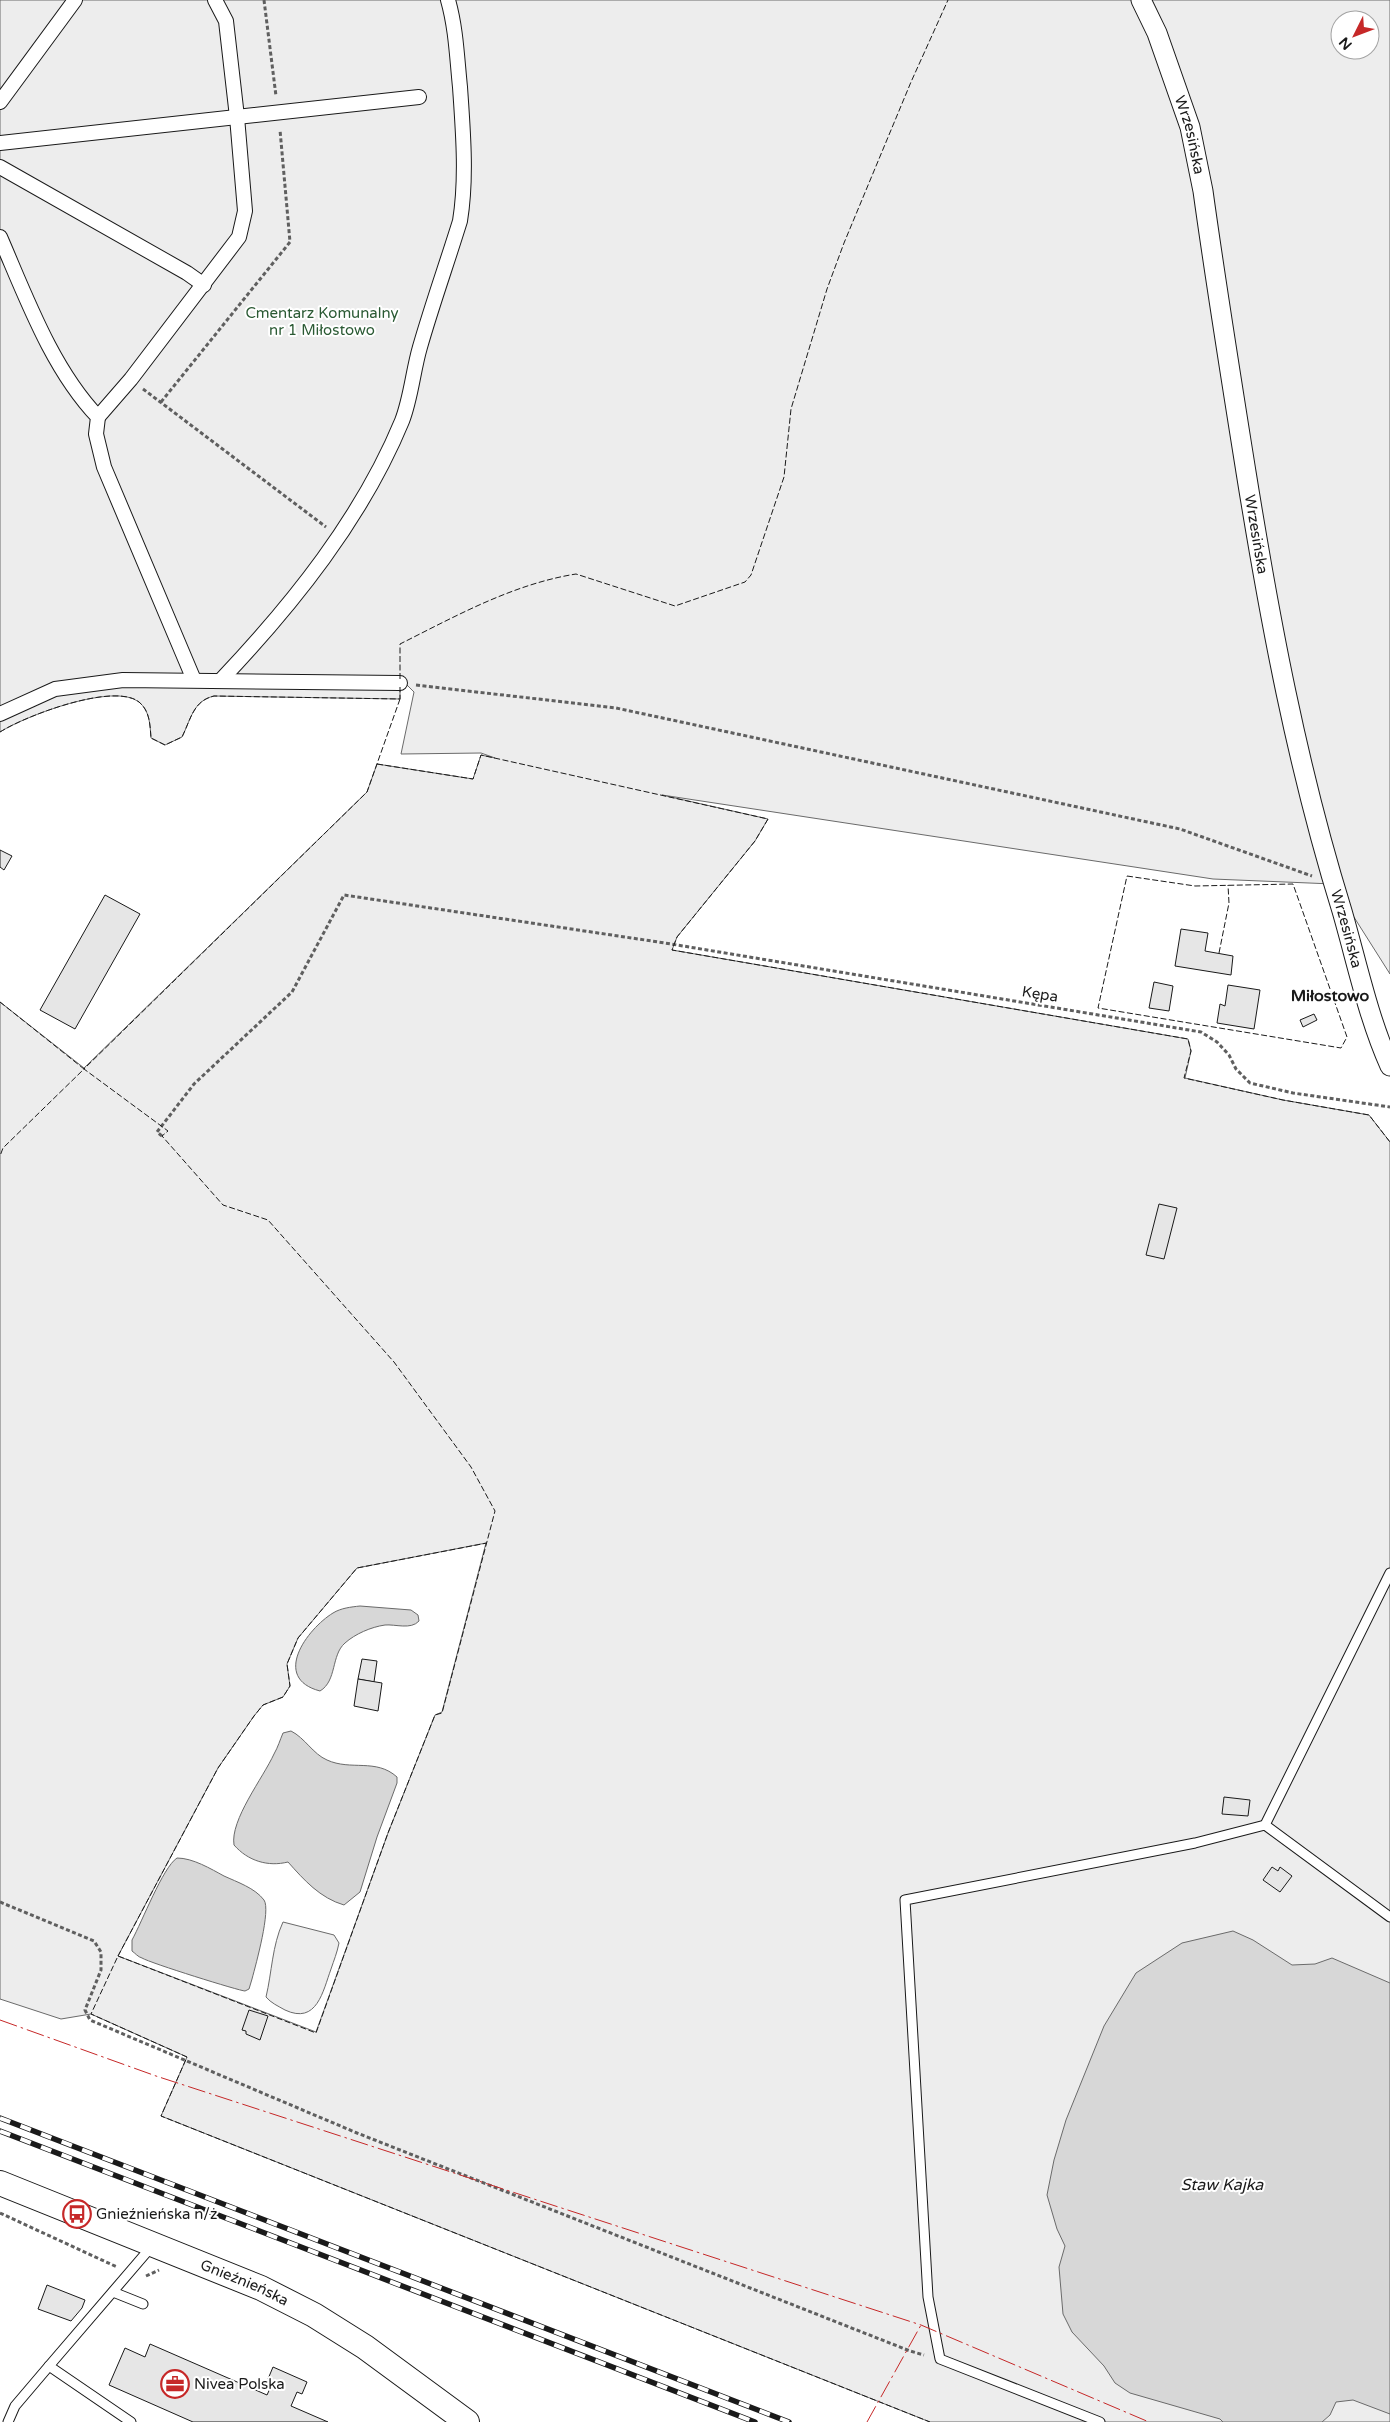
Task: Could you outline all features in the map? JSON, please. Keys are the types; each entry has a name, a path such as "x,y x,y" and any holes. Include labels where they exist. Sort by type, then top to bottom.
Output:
{"street":[{"path":"0,102 75,0"},
{"path":"194,680 104,467 96,434 98,417 131,380 239,237 245,211 237,117 226,21 215,0"},
{"path":"222,680 282,610 339,536 377,474 403,418 420,347 460,221 463,201 462,119 456,44 448,0"},
{"name":"Wrzesińska","path":"1141,0 1157,33 1190,127 1203,191 1270,618 1309,799 1376,1027 1390,1066"},
{"path":"0,143 419,97"},
{"path":"0,167 187,273 204,285"},
{"path":"0,236 36,319 78,397 98,417"},
{"path":"0,714 55,690 123,680 400,683"},
{"name":"Gnieźnieńska","path":"0,2183 261,2288 314,2315 366,2347 466,2422"}],"lane":[{"path":"1100,2422 940,2358 928,2297 904,1900 1195,1843 1265,1825 1390,1573"},
{"path":"1265,1825 1390,1917"},
{"path":"8,2422 15,2406 131,2272 152,2245"},
{"path":"113,2292 143,2304"},
{"path":"49,2366 131,2422"}],"path":[{"path":"131,380 339,536"},
{"path":"400,683 616,708 1180,829 1333,884"},
{"name":"Kępa","path":"162,1136 157,1132 194,1084 292,992 344,895 665,943 1201,1032 1217,1042 1229,1055 1236,1069 1250,1083 1293,1093 1390,1107"},
{"path":"0,1902 94,1941 101,1952 101,1970 85,2010 90,2020 185,2062 357,2133 900,2348 940,2358"},
{"path":"0,2213 30,2229 142,2277 160,2270 169,2274"}],"green space":[{"name":"Cmentarz Komunalny nr 1 Miłostowo","path":"0,0 1390,0 1390,974 1333,884 1213,879 662,795 768,819 755,841 677,937 672,950 1188,1039 1191,1051 1185,1078 1283,1100 1369,1115 1390,1142 1390,2422 930,2422 161,2116 187,2057 91,2014 61,2019 0,1999 0,1002 84,1068 367,792 377,764 473,779 481,755 495,758 481,753 401,754 414,692 400,678 400,699 214,696 207,698 197,706 182,737 165,745 151,738 149,719 143,706 139,702 127,697 91,698 48,710 0,732","holes":["486,1543 442,1712 435,1715 388,1833 316,2032 118,1956 218,1768 263,1705 283,1697 290,1686 287,1664 298,1638 357,1568"]},
{"path":"283,1922 334,1935 339,1943 321,1996 312,2009 305,2013 285,2010 272,2003 266,1997 274,1950"}],"water":[{"path":"360,1606 411,1610 418,1615 419,1621 416,1624 407,1626 380,1626 358,1634 341,1648 332,1675 325,1687 320,1691 305,1685 298,1676 296,1665 298,1653 305,1641 323,1620 333,1613"},
{"path":"291,1731 317,1754 327,1760 345,1765 381,1768 397,1777 397,1783 377,1837 360,1892 344,1905 320,1893 306,1882 288,1862 273,1864 252,1859 234,1845 237,1824 248,1799 277,1749 283,1733"},
{"path":"177,1858 183,1858 208,1867 251,1889 264,1900 266,1914 249,1989 245,1991 239,1990 177,1971 149,1961 132,1951 132,1940 153,1896 165,1872"},
{"name":"Staw Kajka","path":"1233,1931 1253,1940 1292,1965 1315,1964 1332,1958 1390,1983 1390,2414 1353,2400 1336,2402 1330,2415 1322,2422 1223,2422 1220,2419 1130,2393 1115,2383 1104,2366 1072,2332 1063,2314 1059,2267 1065,2246 1057,2229 1047,2195 1054,2160 1066,2120 1104,2026 1136,1973 1182,1943"}],"building":[{"path":"0,850 12,856 4,870 0,867"},
{"path":"105,895 140,914 75,1029 40,1010"},
{"path":"1181,929 1208,933 1205,951 1233,956 1231,975 1175,966"},
{"path":"1154,982 1173,986 1169,1011 1149,1008"},
{"path":"1228,985 1260,990 1254,1029 1217,1023 1220,1004 1225,1006"},
{"path":"1314,1014 1317,1020 1303,1027 1300,1020"},
{"path":"1159,1204 1177,1208 1164,1259 1146,1255"},
{"path":"362,1659 377,1661 374,1682 358,1679"},
{"path":"358,1679 382,1683 378,1711 354,1706"},
{"path":"1224,1797 1250,1800 1248,1816 1222,1814"},
{"path":"1272,1867 1278,1871 1280,1867 1292,1876 1280,1892 1263,1880"},
{"path":"249,2010 268,2016 260,2040 246,2034 246,2031 242,2030"},
{"path":"47,2285 85,2300 82,2308 71,2321 38,2309"},
{"name":"Nivea Polska","path":"150,2344 267,2395 273,2382 268,2379 273,2367 307,2382 302,2394 297,2392 291,2406 328,2422 193,2422 109,2385 125,2348 145,2357"}],"railway":[{"path":"0,2118 789,2422"},
{"path":"0,2131 755,2422"}],"fence":[{"path":"400,679 400,644 485,602 530,585 576,574 675,606 745,582 751,575 784,477 791,409 827,289 844,243 911,82 948,0"},
{"path":"0,732 48,710 91,698 127,697 139,702 143,706 149,718 151,738 165,745 182,737 197,706 207,698 214,696 400,699 400,687"},
{"path":"400,699 367,792 84,1069 168,1131 162,1136 223,1205 268,1220 394,1362 471,1467 495,1511 442,1713 435,1715 388,1833 316,2033 118,1956 91,2014 187,2057 161,2116 930,2422"},
{"path":"377,764 473,779 481,755 768,819 755,841 677,937 672,950 1188,1039 1191,1051 1184,1078 1283,1100 1369,1115 1390,1142"},
{"path":"1127,876 1195,886 1293,884 1347,1037 1341,1048 1098,1008 1127,876"},
{"path":"1219,953 1229,903 1228,885"},
{"path":"0,1002 84,1069 3,1148 0,1156"},
{"path":"118,1956 218,1768 263,1705 283,1697 290,1686 287,1664 298,1638 357,1568 487,1543"}],"power":[{"path":"0,2020 156,2076 921,2325 1149,2422"},
{"path":"867,2422 921,2325"}],"place":[{"name":"Gnieźnieńska n/ż","path":"77,2214"},
{"name":"Nivea Polska","path":"175,2384"}],"district":[{"name":"Miłostowo","path":"1330,996"}]}
